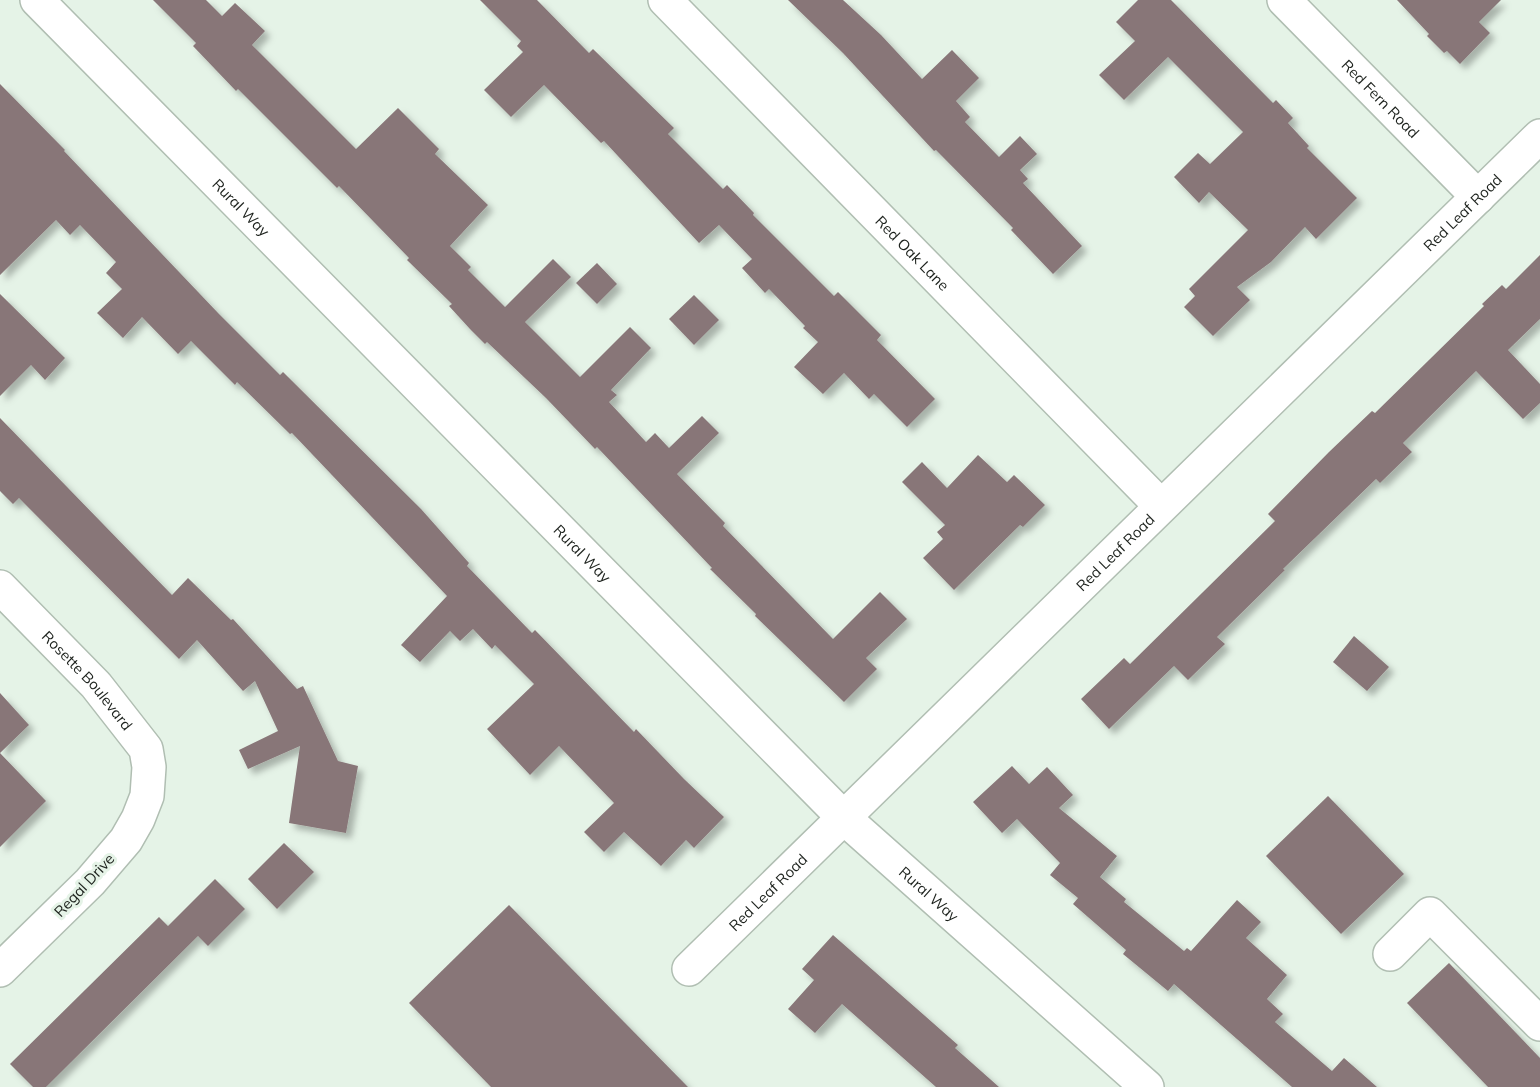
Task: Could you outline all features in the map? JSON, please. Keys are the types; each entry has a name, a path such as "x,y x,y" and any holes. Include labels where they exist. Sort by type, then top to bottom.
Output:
{"street":[{"name":"Rural Way","path":"37,0 843,817 1147,1087"},
{"name":"Red Oak Lane","path":"665,0 1161,506"},
{"name":"Red Fern Road","path":"1284,0 1478,197"},
{"name":"Red Leaf Road","path":"689,969 1540,136"},
{"name":"Rosette Boulevard","path":"0,586 96,685 146,749 149,767 147,786"},
{"name":"Regal Drive","path":"0,970 90,882 126,840 147,796 147,786"},
{"path":"1390,954 1430,914 1540,1024"}],"building":[{"path":"153,0 206,0 222,16 235,3 265,31 252,45 356,149 398,108 439,149 435,154 488,205 450,246 471,267 468,270 505,307 553,259 571,277 525,322 580,377 630,327 651,348 611,390 617,395 609,402 646,442 655,433 669,448 702,416 719,433 677,474 725,523 723,526 833,639 880,592 907,619 866,658 877,669 844,702 755,616 756,614 710,569 712,568 597,447 595,449 546,398 487,342 485,344 470,329 449,306 452,304 407,260 409,258 339,186 337,188 238,89 236,91 193,46 196,43"},
{"path":"480,0 537,0 589,53 593,49 674,128 668,134 723,189 727,185 754,213 753,215 834,296 838,292 881,335 877,340 935,399 907,427 874,394 869,399 844,373 823,394 794,367 818,342 769,289 765,293 742,268 752,259 719,225 699,243 604,141 601,143 544,85 511,117 484,90 523,52 517,46 521,41"},
{"path":"788,0 843,0 881,35 922,79 952,50 979,78 956,101 970,117 965,122 999,157 1020,136 1037,154 1020,170 1028,179 1023,183 1082,246 1053,274 1011,230 1013,228 936,150 934,151 843,53"},
{"path":"1138,0 1171,0 1273,103 1276,100 1293,118 1288,123 1309,146 1307,148 1357,198 1316,239 1305,227 1271,262 1237,287 1250,300 1213,336 1184,307 1195,296 1189,289 1248,230 1209,192 1199,203 1174,177 1198,153 1210,164 1243,132 1168,57 1124,100 1099,75 1135,41 1116,22"},
{"path":"1397,0 1501,0 1479,22 1490,33 1460,64 1447,51 1444,53 1427,36 1429,34"},
{"path":"0,84 219,314 280,375 283,372 421,509 469,563 467,566 532,633 535,630 634,732 636,729 724,817 694,848 686,840 661,866 624,832 604,852 584,832 614,803 559,746 530,775 487,729 534,684 495,645 492,649 473,629 460,641 450,631 420,662 401,645 447,596 292,433 290,434 237,382 235,385 191,341 178,354 142,317 123,338 97,313 122,289 106,273 116,262 80,225 70,235 56,220 0,275"},
{"path":"1540,255 1540,319 1508,350 1540,384 1540,403 1523,419 1476,371 1403,443 1412,452 1380,483 1376,479 1217,637 1225,644 1188,680 1174,666 1109,729 1081,699 1124,658 1130,664 1275,521 1268,514 1329,452 1372,411 1375,413 1484,306 1482,304 1502,285 1506,289"},
{"path":"597,263 617,284 597,304 576,283"},
{"path":"0,294 65,358 45,380 31,365 0,396"},
{"path":"694,295 719,320 694,345 669,319"},
{"path":"0,418 172,595 188,578 231,620 233,619 297,689 303,686 338,761 358,766 346,833 289,823 300,746 248,769 239,750 278,731 255,681 243,691 197,640 179,659 19,498 13,504 0,491"},
{"path":"978,455 1007,482 1014,475 1045,505 1023,527 1020,525 954,590 923,558 943,539 937,532 945,525 902,482 922,462 947,488"},
{"path":"1354,636 1389,667 1367,691 1333,662"},
{"path":"0,693 29,725 0,753"},
{"path":"0,753 46,801 0,847"},
{"path":"1012,766 1029,784 1047,767 1073,795 1059,808 1117,856 1100,877 1126,899 1124,902 1184,951 1187,948 1191,951 1237,900 1261,922 1246,938 1287,975 1267,999 1283,1014 1275,1022 1332,1071 1344,1058 1377,1087 1292,1087 1174,984 1168,991 1123,954 1126,950 1073,904 1078,898 1050,875 1060,863 1017,819 1002,833 973,802"},
{"path":"1328,796 1404,874 1341,934 1266,856"},
{"path":"284,843 314,872 277,909 248,879"},
{"path":"215,879 245,909 208,946 198,936 46,1087 33,1087 10,1064 159,917 168,926"},
{"path":"509,905 688,1087 491,1087 409,1003"},
{"path":"833,935 958,1045 955,1048 999,1087 936,1087 842,1004 815,1033 788,1009 814,980 802,969"},
{"path":"1449,963 1540,1058 1540,1087 1488,1087 1407,1003"}]}
